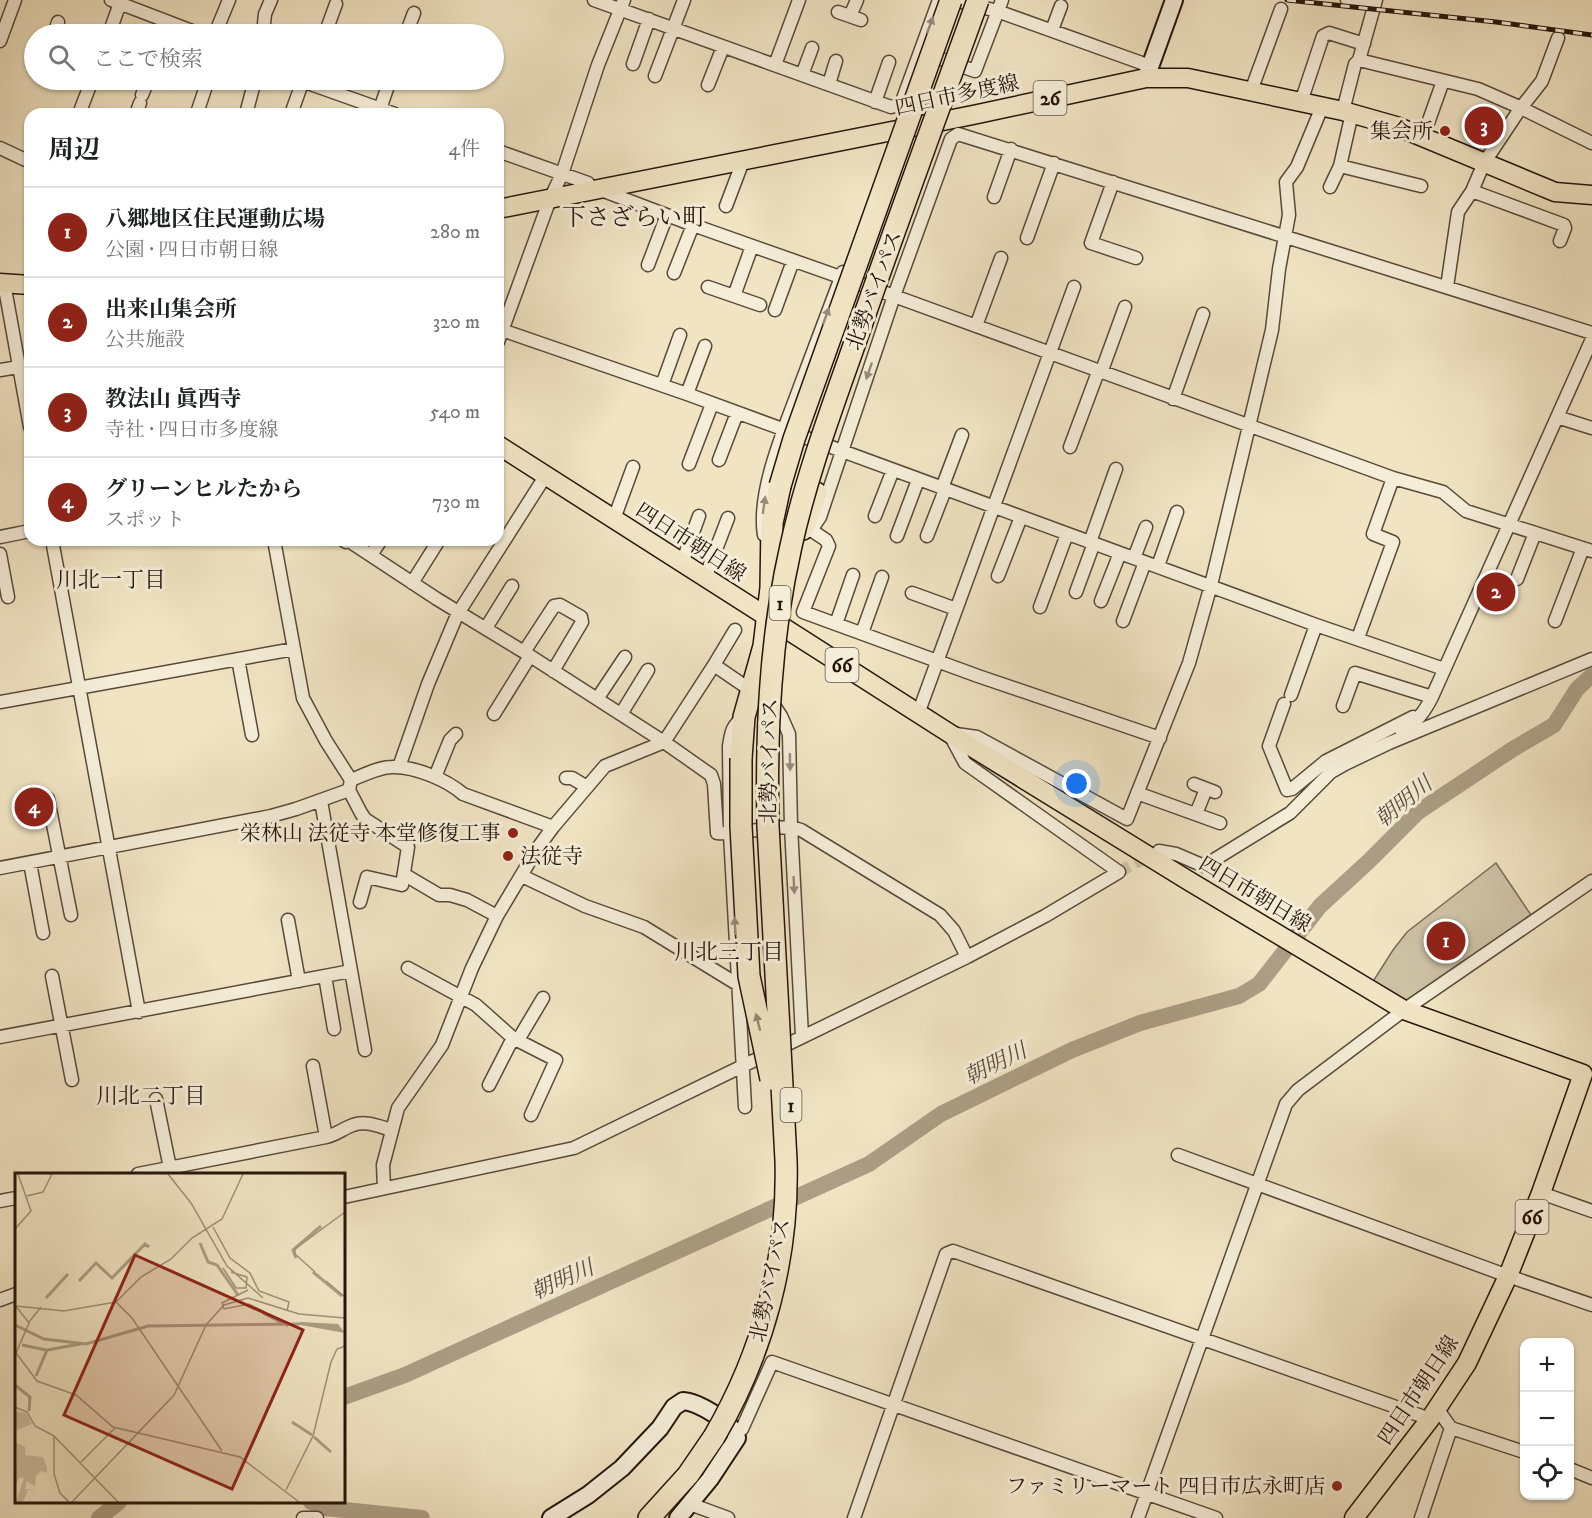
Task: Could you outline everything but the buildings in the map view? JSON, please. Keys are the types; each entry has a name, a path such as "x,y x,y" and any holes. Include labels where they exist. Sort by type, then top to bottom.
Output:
{"highway":[{"name":"1","path":"783,1237 790,1183 792,1126 779,825 779,753 775,707 772,523 794,439 953,0"},
{"name":"北勢バイパス","path":"652,1516 688,1475 714,1437 738,1393 758,1344 773,1287 783,1237 787,1183 767,773 772,658 780,600 790,546 824,432 978,0"},
{"name":"1","path":"787,1183 777,1109 749,976 741,826 741,759 744,717 788,573 807,531 816,493 839,423 997,4"}],"main road":[{"name":"四日市多度線","path":"504,208 550,199 594,186 743,161 974,115 1148,72 1188,78 1347,112 1396,126 1556,192 1592,195"},
{"path":"2,283 24,285"},
{"name":"四日市朝日線","path":"504,449 918,714 1400,1008 1589,1073 1508,1276 1467,1363 1433,1415 1354,1518"}],"street":[{"path":"0,41 15,0"},
{"path":"219,24 229,0"},
{"path":"264,24 265,14 271,0"},
{"path":"594,0 623,5 649,20 891,107 901,104 939,0"},
{"path":"656,76 684,0"},
{"path":"775,65 799,0"},
{"path":"850,16 857,0"},
{"path":"953,0 997,4 1148,72 1174,0"},
{"path":"1330,187 1340,166 1355,64 1359,60 1375,2 1347,0"},
{"path":"111,24 116,2 159,24"},
{"path":"329,24 336,4"},
{"path":"920,51 975,71 997,4"},
{"path":"504,325 550,199 562,174 598,65 623,5"},
{"path":"1052,30 1061,6"},
{"path":"1251,92 1281,9"},
{"path":"410,24 414,13"},
{"path":"633,64 649,20"},
{"path":"1301,102 1323,36 1329,33 1364,44"},
{"path":"1447,287 1458,212 1472,190 1484,163 1542,81 1558,38"},
{"path":"708,85 723,47"},
{"path":"802,75 812,48"},
{"path":"1359,60 1478,89 1592,143"},
{"path":"829,84 836,61"},
{"path":"875,102 889,62"},
{"path":"903,184 949,62"},
{"path":"1423,137 1443,81"},
{"path":"81,108 88,90"},
{"path":"199,108 205,90"},
{"path":"248,108 252,90"},
{"path":"294,108 302,90"},
{"path":"327,90 377,108"},
{"path":"380,108 387,90"},
{"path":"949,733 977,738 1127,819 1189,663 1211,585 1272,330 1288,214 1286,182 1297,167 1322,107"},
{"path":"973,138 974,115"},
{"path":"1160,738 803,612 829,546 826,540 807,531 820,517 894,296 951,139 958,134 1011,149 1592,333"},
{"path":"0,148 24,159"},
{"path":"994,197 1011,149"},
{"path":"504,153 693,225 1173,399 1393,478 1443,492 1466,511 1587,550 1555,621"},
{"path":"726,206 743,161"},
{"path":"1027,238 1054,163"},
{"path":"1340,166 1421,186"},
{"path":"771,562 764,534 762,509 784,430 878,175 931,195"},
{"path":"1113,182 1091,243 1136,258"},
{"path":"1472,190 1564,225 1560,241"},
{"path":"648,265 667,215"},
{"path":"674,273 693,225"},
{"path":"734,296 752,246"},
{"path":"976,326 1001,258"},
{"path":"775,310 793,261"},
{"path":"0,370 24,366 2,283"},
{"path":"708,286 760,305"},
{"path":"918,714 1074,287"},
{"path":"1070,447 1125,307"},
{"path":"1173,399 1203,314"},
{"path":"662,385 680,335"},
{"path":"504,337 662,385 1316,625 1444,669"},
{"path":"1389,743 1416,722 1425,711 1592,339"},
{"path":"687,394 705,346"},
{"path":"689,464 712,404"},
{"path":"719,460 737,413"},
{"path":"1557,417 1592,428"},
{"path":"927,536 962,435"},
{"path":"614,519 633,467"},
{"path":"1076,592 1116,469"},
{"path":"875,516 893,470"},
{"path":"504,542 546,475"},
{"path":"1358,638 1393,542 1373,534 1393,478"},
{"path":"897,536 918,480"},
{"path":"1158,566 1177,512"},
{"path":"682,563 699,516"},
{"path":"998,576 1021,517"},
{"path":"705,578 728,518"},
{"path":"1123,621 1140,560 1146,527"},
{"path":"0,537 24,532"},
{"path":"1517,579 1536,533"},
{"path":"1040,607 1067,534"},
{"path":"53,546 139,1012"},
{"path":"274,546 307,709 350,785 365,819 408,847 402,885 367,877 360,902"},
{"path":"357,546 621,714 711,775 714,784 717,833 730,834 791,827 801,830 940,915 954,931 966,957"},
{"path":"371,555 377,546"},
{"path":"412,583 435,546"},
{"path":"399,767 442,649 460,612 501,546"},
{"path":"1101,601 1120,553"},
{"path":"0,554 8,597"},
{"path":"836,624 853,574"},
{"path":"862,633 882,577"},
{"path":"486,628 512,586"},
{"path":"912,593 956,609"},
{"path":"494,714 555,606 560,605 581,617 582,622 553,671"},
{"path":"1316,625 1269,746 1287,790 1292,789 1326,761 1425,711"},
{"path":"384,1188 382,1165 398,1108 442,1045 472,968 497,916 537,849 605,766 664,742 734,637"},
{"path":"0,702 294,649"},
{"path":"597,699 625,657"},
{"path":"238,659 252,735"},
{"path":"1159,851 1204,866 1290,813 1331,772 1389,743 1592,659"},
{"path":"714,665 752,691"},
{"path":"621,714 648,670"},
{"path":"1343,706 1355,673 1432,697"},
{"path":"775,707 789,734 791,827 802,1036"},
{"path":"744,717 735,723 731,731 729,746 730,834 745,1107"},
{"path":"345,1197 574,1148 966,957 1045,916 1119,872 965,763 949,733"},
{"path":"435,777 450,740 456,734"},
{"path":"0,868 271,816 321,801 384,768 399,767 435,777 463,794 554,827"},
{"path":"566,778 572,778 587,787"},
{"path":"1196,814 1205,788"},
{"path":"1137,793 1220,823"},
{"path":"48,799 71,915"},
{"path":"321,801 365,1050"},
{"path":"30,863 43,933"},
{"path":"405,875 439,895 450,895 466,900 497,916"},
{"path":"522,876 585,906 644,927 738,984"},
{"path":"1138,1518 1286,1104 1298,1090 1400,1008 1592,880"},
{"path":"288,920 299,981"},
{"path":"408,968 476,1005 515,1039 556,1060 531,1115"},
{"path":"0,1037 351,971"},
{"path":"52,976 72,1080"},
{"path":"325,976 334,1029"},
{"path":"489,1085 515,1039 543,998"},
{"path":"313,1066 326,1137"},
{"path":"156,1099 170,1168"},
{"path":"143,1173 335,1135 353,1125 364,1123 392,1130"},
{"path":"1178,1155 1592,1305"},
{"path":"1541,1193 1592,1211"},
{"path":"0,1201 15,1198"},
{"path":"854,1518 946,1254 953,1251 1202,1339 1433,1415 1442,1414 1451,1428 1520,1451"},
{"path":"0,1300 15,1294"},
{"path":"736,1433 741,1429 772,1362 1216,1518"},
{"path":"551,1518 588,1495 622,1468 679,1403 690,1401 728,1425 736,1433 736,1438 734,1445 678,1518"},
{"path":"1421,1518 1451,1428"},
{"path":"1574,1471 1592,1478"},
{"path":"690,1504 728,1518"},
{"path":"303,1518 317,1518"}],"shaded area":[{"path":"1496,863 1531,915 1402,1003 1372,983 1407,932"}],"waterway":[{"name":"朝明川","path":"345,1397 405,1375 869,1164 941,1114 1072,1050 1140,1023 1239,996 1259,984 1320,906 1418,812 1513,749 1554,725 1577,689 1592,675"},
{"name":"朝明川","path":"99,1518 118,1503"},
{"path":"313,1503 325,1508 422,1518"}],"tunnel":[{"path":"1119,872 1152,854"}],"railway":[{"path":"1287,0 1496,22 1592,35"}],"place":[{"name":"教法山 眞西寺","path":"1484,126"},
{"name":"集会所","path":"1445,131"},
{"name":"出来山集会所","path":"1496,592"},
{"name":"グリーンヒルたから","path":"34,807"},
{"name":"栄林山 法従寺 本堂修復工事","path":"513,833"},
{"name":"法従寺","path":"508,856"},
{"name":"八郷地区住民運動広場","path":"1446,941"},
{"name":"ファミリーマート 四日市広永町店","path":"1337,1486"}],"district":[{"name":"下さざらい町","path":"634,217"},
{"name":"川北一丁目","path":"111,579"},
{"name":"川北三丁目","path":"729,951"},
{"name":"川北二丁目","path":"151,1095"}]}
